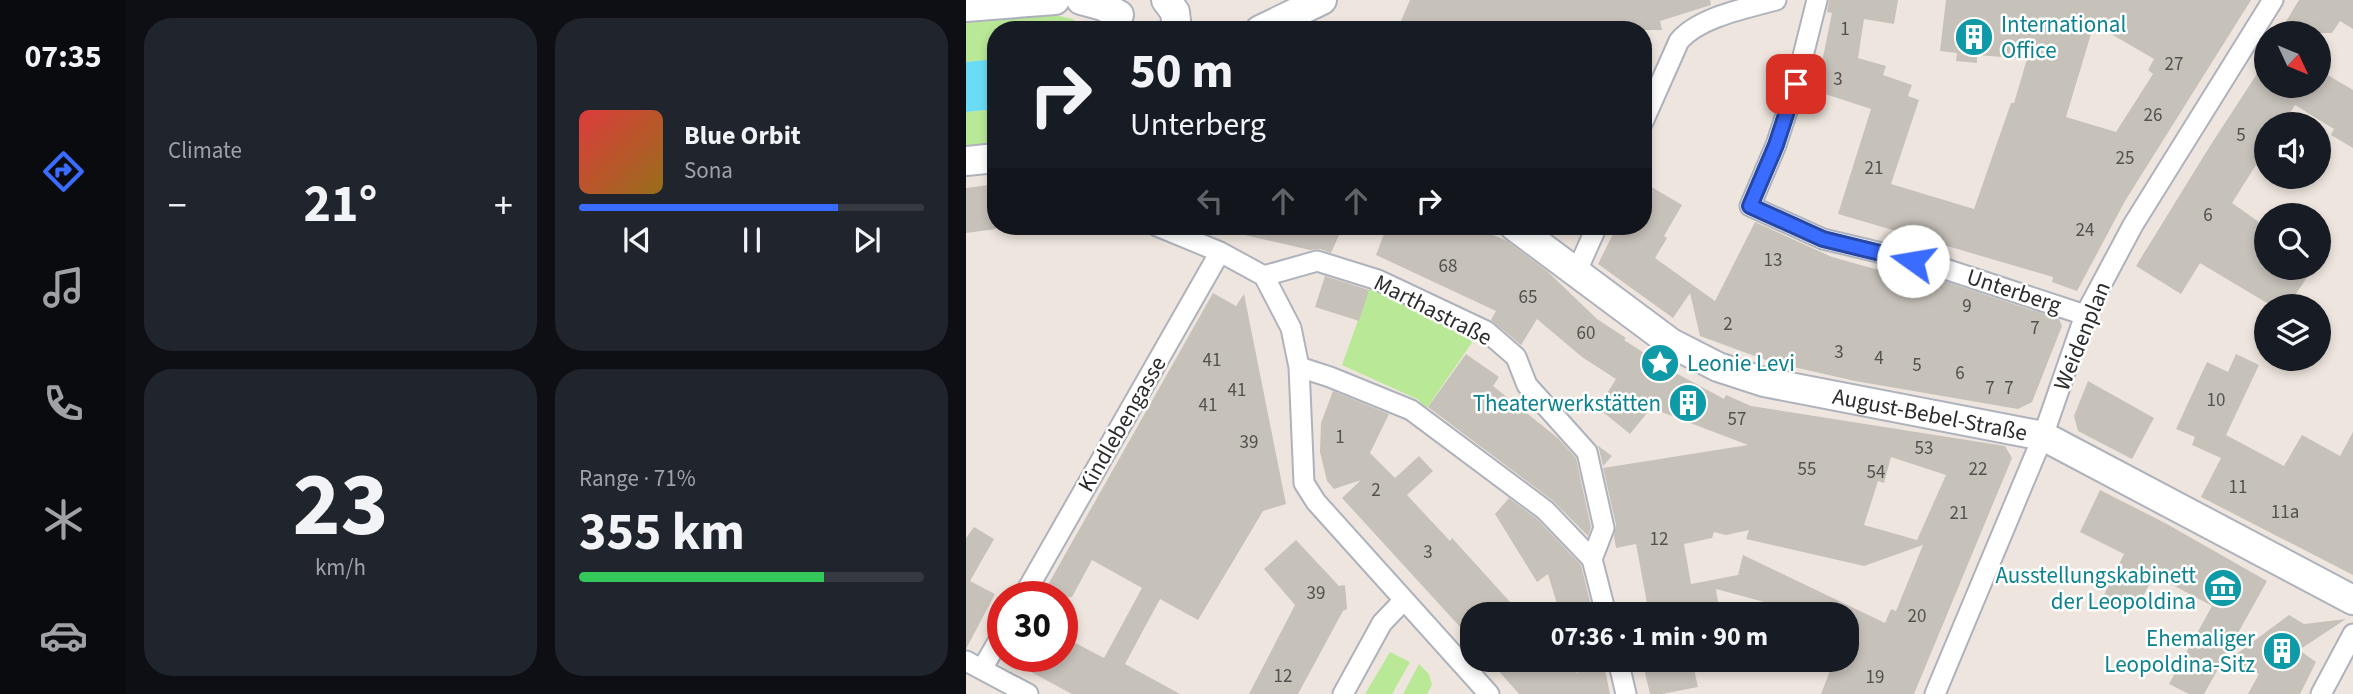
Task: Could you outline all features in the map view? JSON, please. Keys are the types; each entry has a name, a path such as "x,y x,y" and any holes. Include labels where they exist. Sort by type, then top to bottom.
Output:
{"street":[{"path":"966,6 1055,0"},
{"path":"1081,0 1122,15"},
{"path":"1166,0 1175,12 1176,21"},
{"path":"1279,21 1322,0"},
{"path":"1652,102 1679,41 1685,34 1702,23 1776,0"},
{"name":"Unterberg","path":"1816,0 1796,84 1776,145 1750,206 1823,239 1936,266 2085,315"},
{"name":"Weidenplan","path":"1935,694 2043,436 2085,315 2133,225 2273,0"},
{"path":"966,161 987,159"},
{"path":"1179,235 1220,252 1264,276 1291,328 1299,367 1304,483 1316,502 1489,694"},
{"name":"August-Bebel-Straße","path":"1526,235 1671,343 1718,367 1764,382 2043,436 2353,600"},
{"path":"1576,273 1593,235"},
{"name":"Kindlebengasse","path":"1032,581 1220,252"},
{"name":"Marthastraße","path":"1264,276 1317,261 1378,280 1486,331 1516,357 1527,385 1587,452 1604,528 1592,559"},
{"path":"1299,367 1411,410 1545,510 1592,559 1603,602"},
{"path":"1343,694 1382,623 1405,600"},
{"path":"2321,694 2353,634"},
{"path":"987,651 974,665 1028,694"},
{"path":"1621,672 1626,694"}],"green space":[{"path":"1056,15 1076,21 988,21"},
{"path":"987,21 987,60 966,62 966,23"},
{"path":"987,110 987,151 966,153 966,112"},
{"path":"1370,287 1473,341 1427,408 1417,399 1342,365"},
{"path":"1390,652 1410,662 1392,694 1365,694"},
{"path":"1419,664 1429,674 1432,685 1427,694 1403,694"}],"water":[{"path":"987,60 987,110 966,112 966,62"}],"building":[{"path":"1410,0 1710,0 1711,5 1660,21 1662,30 1652,30 1652,21 1401,21"},
{"path":"1829,0 1898,0 1894,24 1864,19 1858,58 1886,66 1883,75 1912,85 1908,96 1919,100 1891,184 1974,209 2011,103 2014,103 2027,59 1977,55 1977,63 1956,61 1957,53 1940,51 1946,0 2251,0 2125,201 2077,291 2052,282 2053,277 1838,214 1871,109 1816,91 1832,13 1827,12","holes":["2094,24 2154,59 2148,70 2153,74 2116,132 2066,117"]},
{"path":"2299,0 2353,0 2353,29 2340,21 2331,33 2331,21 2286,21"},
{"path":"2331,77 2353,90 2353,148 2331,135 2334,129 2331,127 2331,112 2306,112 2295,105 2291,112 2254,112 2254,168 2232,203 2254,219 2254,280 2305,280 2296,294 2254,295 2200,263 2181,294 2136,266 2254,78 2254,98 2331,98"},
{"path":"987,185 987,230 966,233 966,188"},
{"path":"1652,187 1682,205 1655,258 1715,301 1755,222 1832,257 1893,274 1935,278 2059,319 2062,326 2032,402 2018,409 1855,381 1771,362 1700,336 1690,293 1673,318 1598,264 1612,235 1652,235"},
{"path":"1244,235 1339,235 1331,253 1320,249 1310,250"},
{"path":"1384,235 1493,235 1507,241 1547,271 1597,319 1626,338 1624,340 1674,372 1724,399 1726,395 1751,406 2005,446 2012,458 1914,694 1821,694 1830,672 1859,672 1859,611 1885,623 1891,609 1896,611 1923,545 1864,566 1746,539 1749,530 1726,535 1714,532 1712,538 1684,544 1691,584 1738,575 1743,555 1841,602 1764,602 1716,589 1718,602 1647,602 1636,544 1616,548 1616,525 1603,468 1748,445 1651,408 1630,434 1598,408 1616,379 1582,357 1537,319 1521,345 1491,320 1496,311 1376,255","holes":["1891,457 1946,475 1917,540 1864,525 1878,481 1884,483"]},
{"path":"1325,276 1369,290 1359,321 1315,307"},
{"path":"1213,293 1236,306 1244,294 1286,504 1263,511 1198,620 1160,599 1125,664 1180,694 1072,694 1031,672 1078,672 1078,644 1104,658 1142,588 1092,560 1078,586 1078,581 1050,581"},
{"path":"1466,354 1499,377 1493,386 1559,439 1576,458 1591,527 1588,536 1552,500 1428,407"},
{"path":"2236,354 2254,363 2254,371 2256,371 2226,435 2284,466 2302,435 2340,456 2353,432 2353,575 2201,497 2221,458 2192,445 2195,437 2176,429 2207,362 2228,372"},
{"path":"2088,381 2154,418 2132,459 2078,431 2074,416"},
{"path":"1333,391 1389,414 1370,453 1395,478 1419,456 1433,471 1407,495 1450,541 1452,538 1510,602 1460,602 1460,627 1342,498 1361,480 1334,489 1327,481 1320,452 1321,423"},
{"path":"1597,445 1612,456 1603,466 1599,449"},
{"path":"2100,490 2165,523 2267,581 2204,694 2189,694 2169,684 2212,606 2154,575 2137,608 2125,602 2120,612 2100,603 2124,554 2080,532"},
{"path":"1509,498 1537,519 1581,565 1590,602 1556,602 1548,574 1537,582 1495,514"},
{"path":"974,527 994,539 970,581 987,590 987,609 966,649 966,538"},
{"path":"1296,540 1339,586 1345,585 1347,609 1343,611 1298,694 1249,694 1295,605 1264,569"},
{"name":"Ehemaliger Leopoldina-Sitz","path":"2289,615 2304,624 2346,619 2299,650 2316,662 2300,694 2248,694 2259,674 2231,658"},
{"path":"1500,672 1605,672 1610,694 1519,694"},
{"path":"1645,672 1695,672 1698,687 1650,694"}],"place":[{"name":"International Office","path":"1974,37"},
{"name":"Leonie Levi","path":"1660,363"},
{"name":"Theaterwerkstätten","path":"1688,403"},
{"name":"Ausstellungskabinett der Leopoldina","path":"2223,588"},
{"name":"Ehemaliger Leopoldina-Sitz","path":"2282,651"}],"route":[{"path":"1796,84 1776,145 1750,206 1823,239 1913,261"}]}
